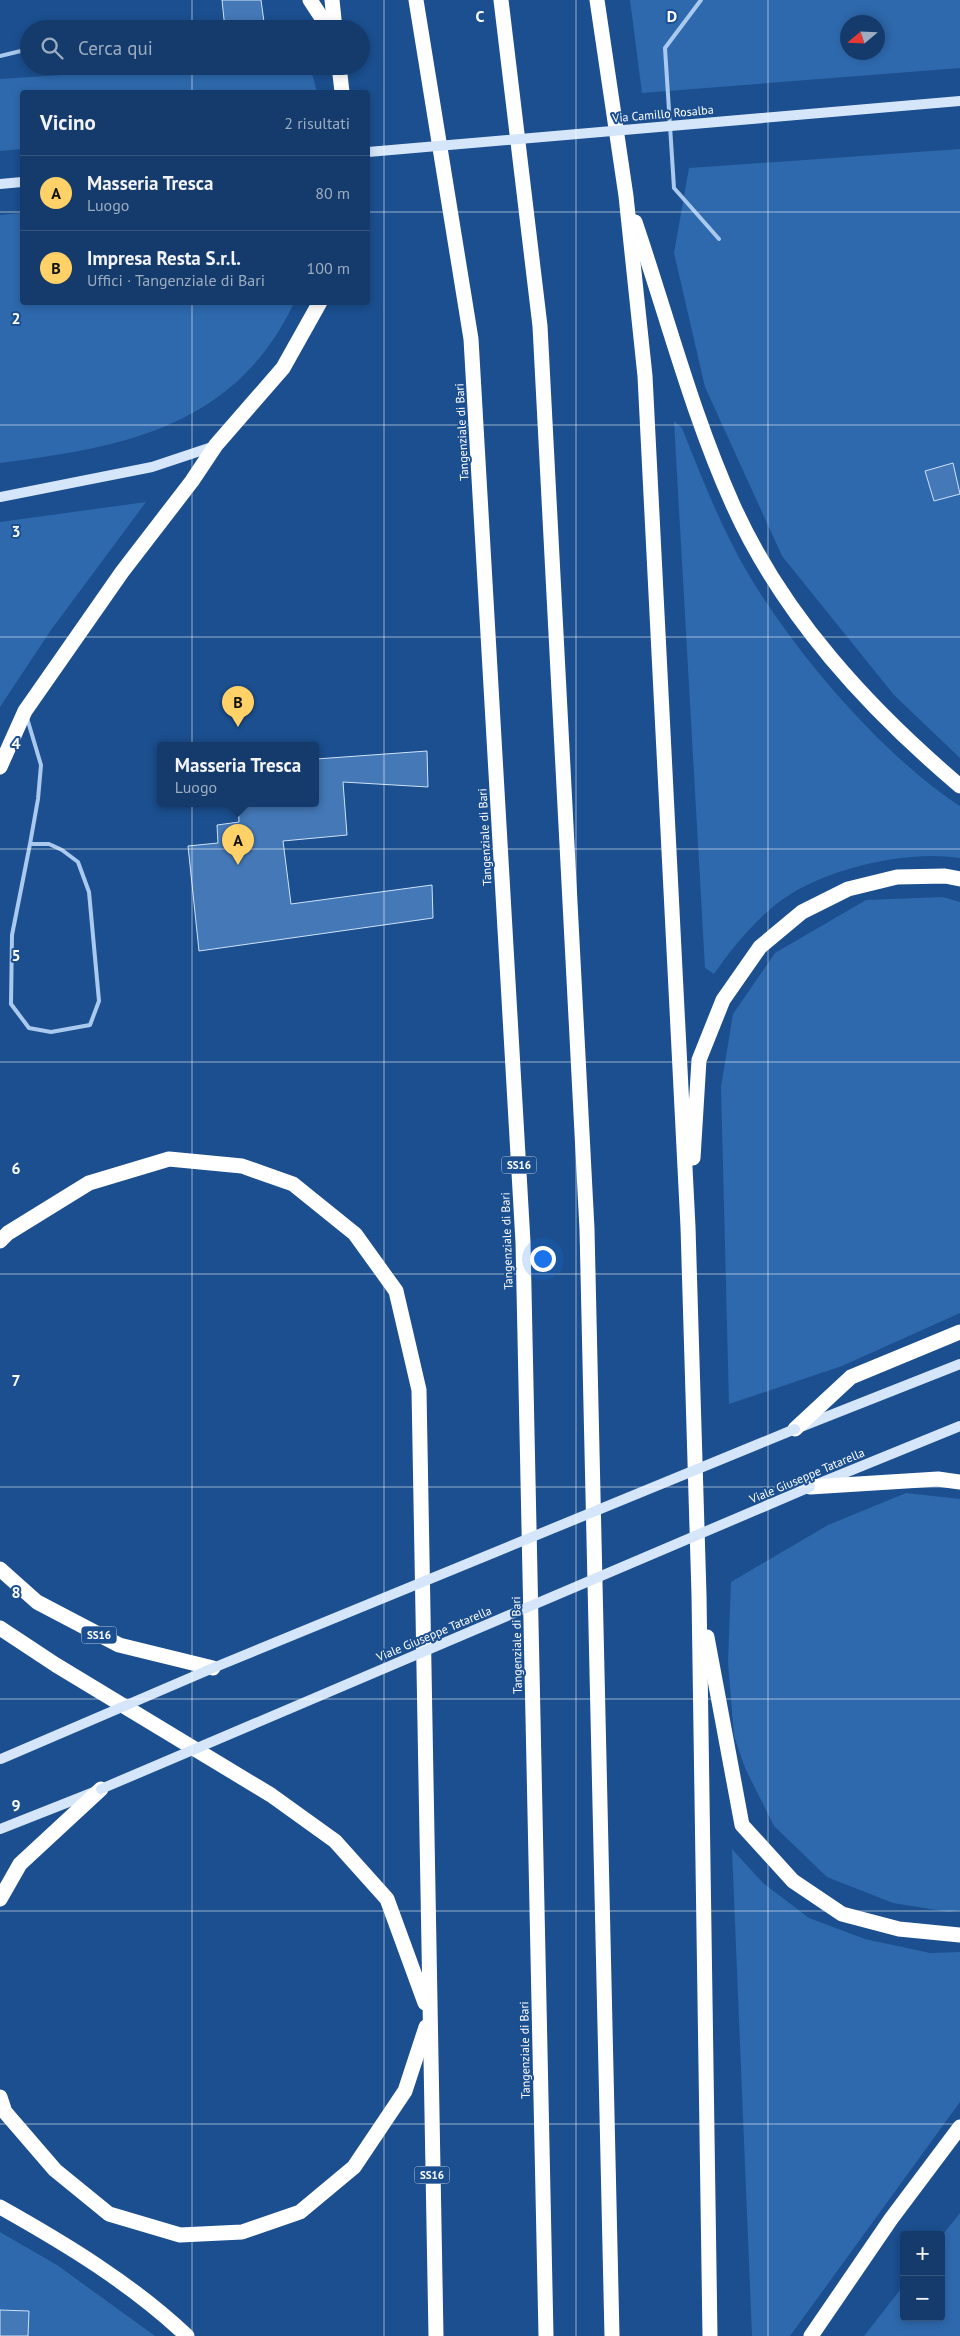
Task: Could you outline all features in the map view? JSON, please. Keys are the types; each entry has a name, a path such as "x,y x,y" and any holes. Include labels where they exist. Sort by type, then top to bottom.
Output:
{"highway":[{"path":"310,0 323,20"},
{"path":"332,0 334,20"},
{"name":"Tangenziale di Bari","path":"416,0 471,339 523,1232 546,2336"},
{"path":"501,0 540,326 587,1229 612,2336"},
{"path":"597,0 626,196 645,376 688,1227 699,1595 710,2336"},
{"path":"340,75 342,90"},
{"path":"626,196 659,292 695,410 734,506 769,571 807,628 857,688 910,743 960,786"},
{"path":"0,767 25,711 122,572 192,481 216,446 283,368 318,305"},
{"path":"688,1227 699,1060 723,1000 760,948 802,912 848,889 897,877 945,876 960,879"},
{"name":"SS16","path":"0,1241 8,1233 89,1183 169,1159 242,1166 293,1184 301,1190 355,1234 396,1291 419,1390 436,2336"},
{"path":"795,1429 851,1377 960,1332"},
{"path":"810,1488 938,1479 960,1482"},
{"name":"SS16","path":"0,1569 37,1602 119,1645 213,1668"},
{"path":"699,1595 742,1825 793,1881 842,1914 899,1929 960,1935"},
{"path":"0,1628 56,1665 271,1795 335,1840 387,1899 429,2015 406,2091 354,2168 300,2212 242,2232 180,2235 109,2214 56,2170 5,2112 0,2097"},
{"path":"0,1899 20,1864 101,1789"},
{"path":"811,2336 891,2220 960,2127"},
{"path":"0,2207 75,2250 166,2316 187,2336"}],"main road":[{"name":"Via Camillo Rosalba","path":"370,152 960,101"},
{"path":"0,184 20,182"},
{"path":"0,497 152,468 216,446"},
{"path":"0,1759 213,1668 795,1429 960,1364"},
{"name":"Viale Giuseppe Tatarella","path":"0,1829 101,1789 960,1426"}],"lane":[{"path":"701,0 665,48 674,188 719,240"},
{"path":"0,56 20,51"},
{"path":"25,711 41,766 38,799 12,935 11,1004 29,1028 50,1032 90,1025 99,1001 90,892 78,862 62,850 49,844 30,844"}],"shaded area":[{"path":"630,0 960,0 960,68 642,93"},
{"path":"61,75 312,75 316,90 20,90 20,149 0,151 0,79"},
{"path":"960,149 960,758 894,695 782,556 705,387 674,253 689,168"},
{"path":"20,213 20,305 293,305 270,345 241,378 208,404 171,424 132,438 90,449 0,463 0,215"},
{"path":"674,421 682,428 733,547 761,595 784,628 810,662 868,728 899,758 960,806 960,858 938,856 889,860 838,872 814,882 793,893 766,913 742,937 714,974 705,968"},
{"path":"146,502 51,630 0,707 0,522"},
{"path":"943,897 960,902 960,1313 842,1366 729,1404 721,1087 733,1014 775,953 866,900"},
{"path":"906,1493 960,1499 960,1910 949,1912 893,1903 827,1877 774,1826 745,1768 734,1736 728,1662 731,1582 828,1525"},
{"path":"732,1849 763,1883 809,1918 865,1939 930,1953 960,1952 960,2102 790,2336 752,2336"},
{"path":"960,2213 960,2336 864,2336 900,2290 900,2321 945,2321 945,2232"},
{"path":"0,2232 57,2265 155,2336 0,2336"}],"building":[{"path":"222,0 261,0 264,20 224,20"},
{"path":"953,463 960,494 934,501 925,471"},
{"path":"427,751 428,787 343,782 347,835 283,841 291,904 432,885 433,918 199,951 188,846 218,843 217,825 239,822 238,807 319,807 319,759"},
{"path":"0,2310 29,2311 28,2336 0,2336"}],"place":[{"name":"Impresa Resta S.r.l.","path":"238,727"},
{"name":"Masseria Tresca","path":"238,865"}]}
